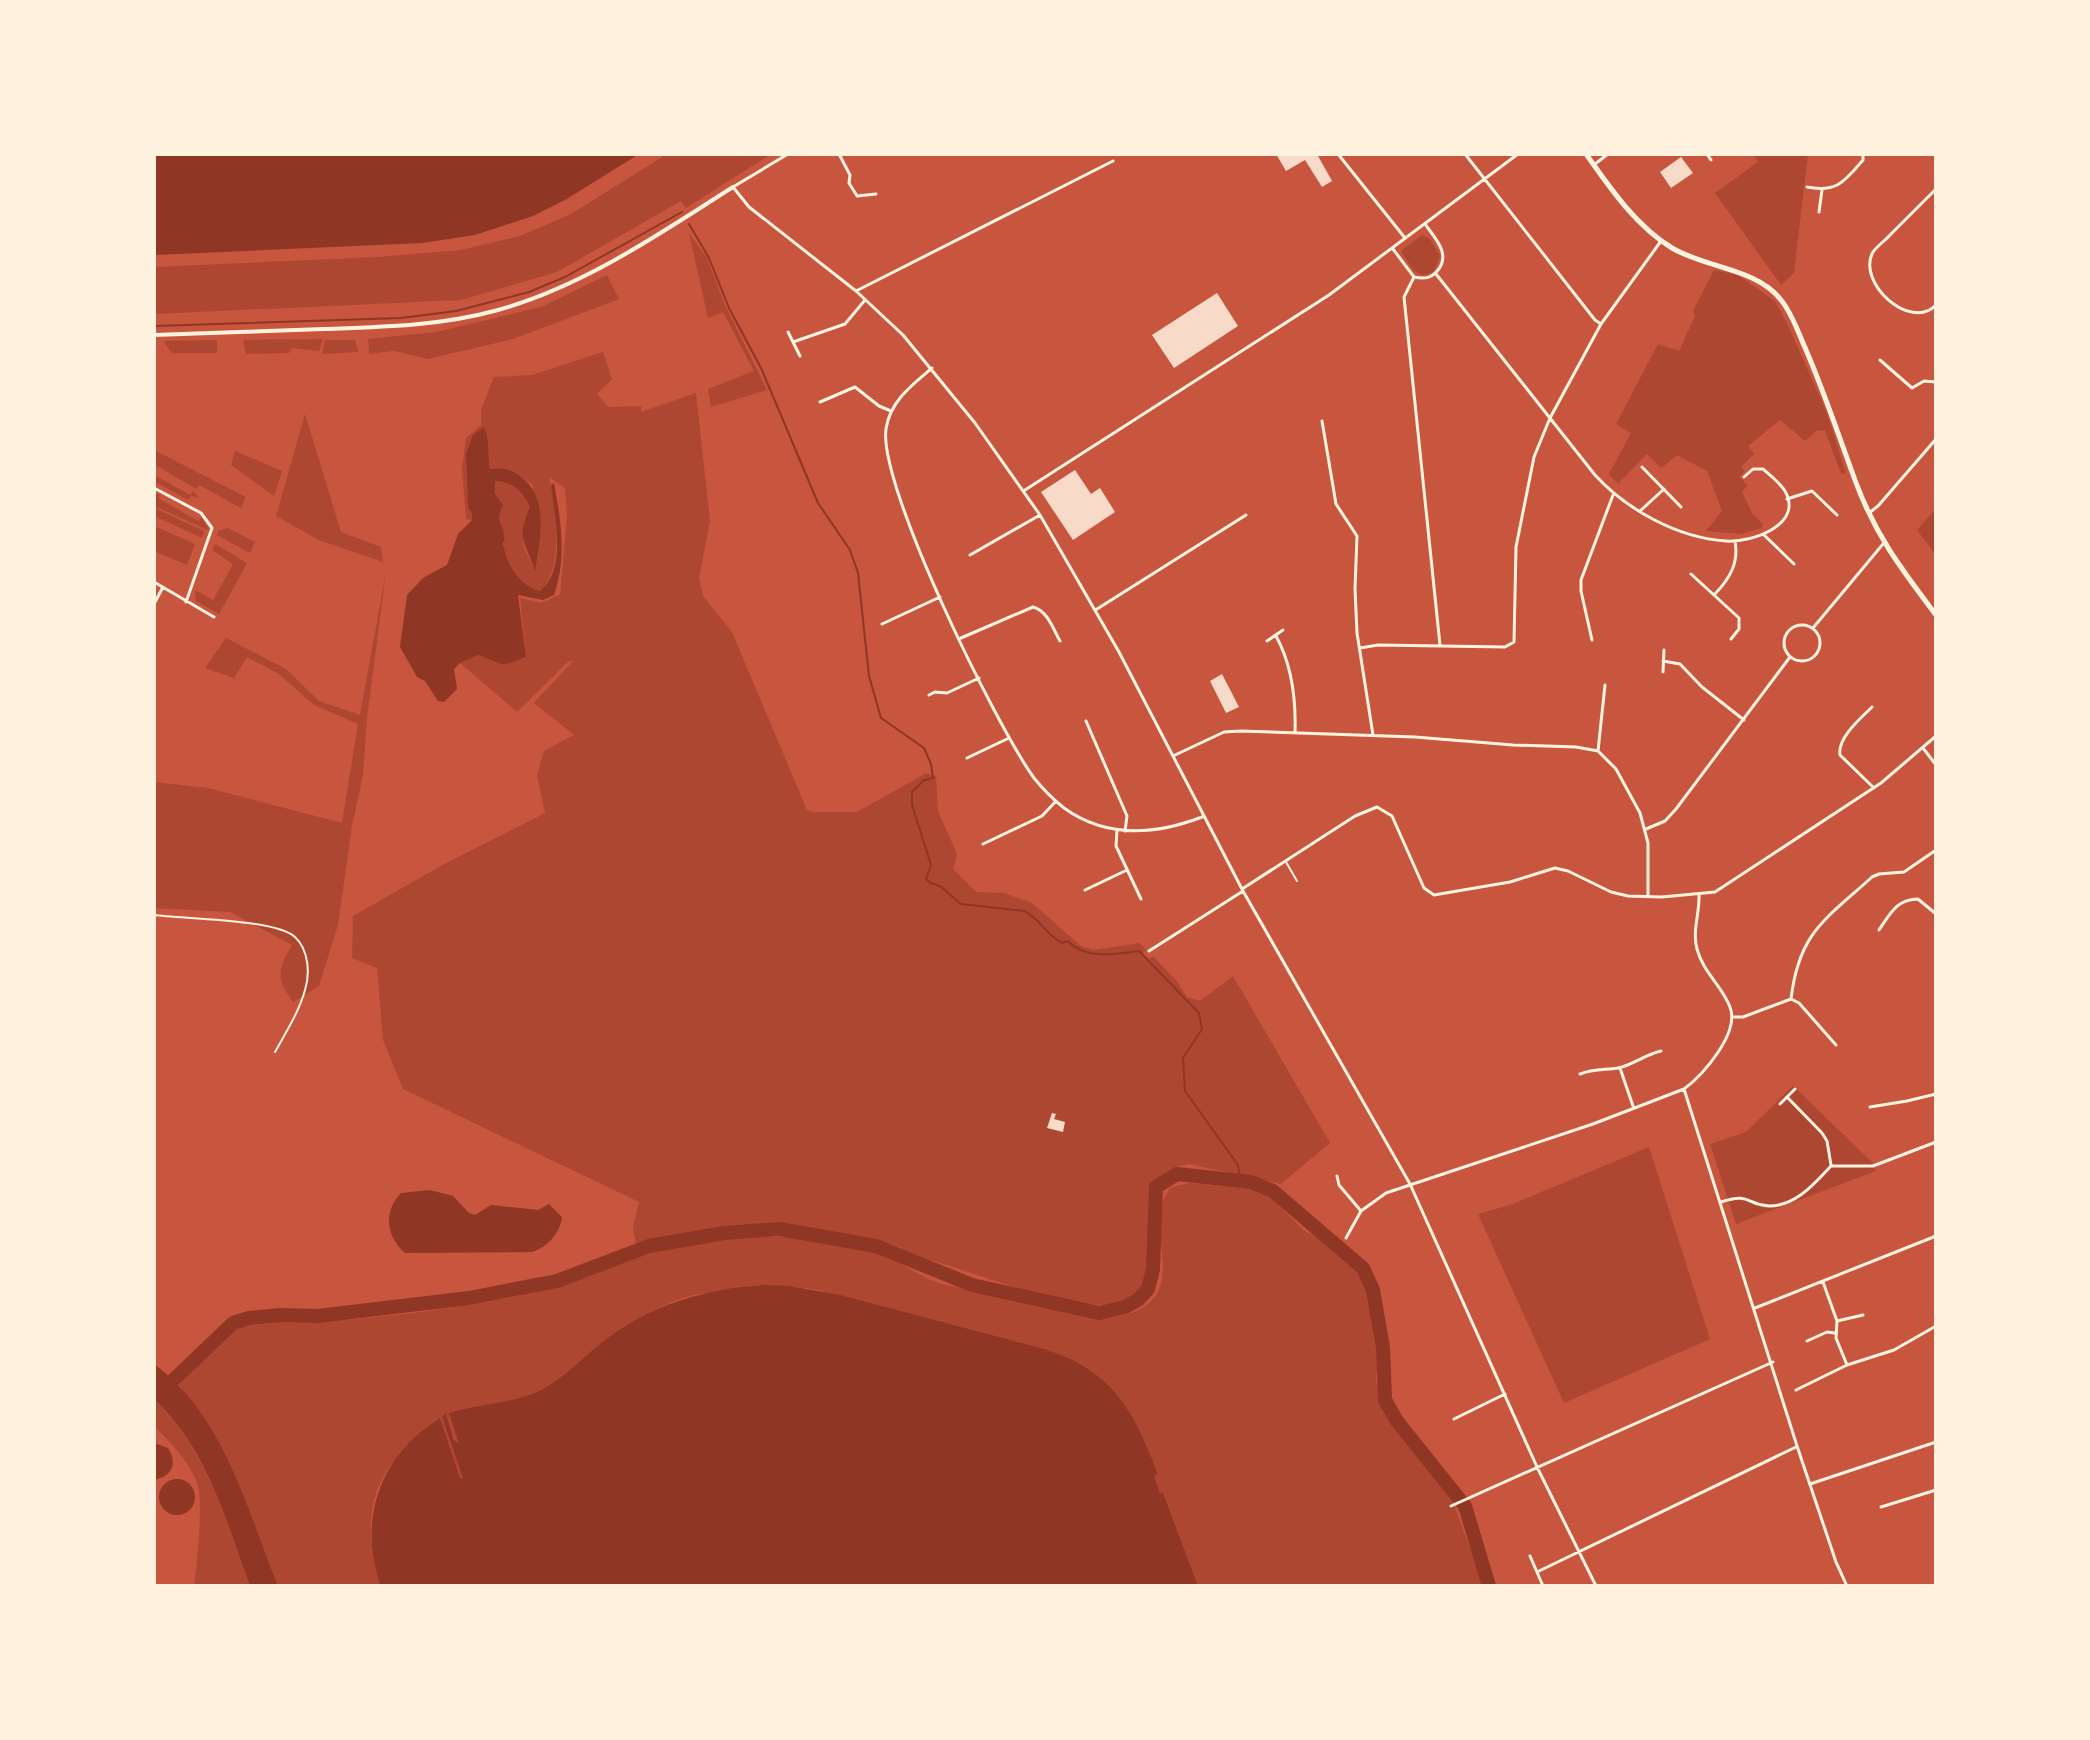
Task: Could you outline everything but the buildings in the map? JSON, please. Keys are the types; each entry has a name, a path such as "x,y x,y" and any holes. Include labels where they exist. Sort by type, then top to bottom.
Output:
{"main road":[{"path":"1586,154 1635,216 1661,241 1699,261 1759,282 1781,299 1825,392 1854,478 1883,544 1936,615"}],"street":[{"path":"154,335 406,327 499,310 597,270 788,154"},
{"path":"839,154 857,196 876,194"},
{"path":"1338,154 1405,238"},
{"path":"1465,154 1601,324"},
{"path":"1025,490 1329,295 1518,154"},
{"path":"1594,165 1608,154"},
{"path":"1707,154 1711,160"},
{"path":"1807,187 1822,190 1840,184 1863,160 1863,154"},
{"path":"856,291 1113,161"},
{"path":"733,187 749,207 856,291 903,335 1025,490 1096,609 1243,890 1410,1184 1537,1467 1596,1586"},
{"path":"1936,189 1874,252 1870,270 1882,292 1900,309 1925,314 1936,305"},
{"path":"1819,212 1822,190"},
{"path":"1392,248 1414,277 1426,279 1436,274 1444,262 1443,250 1425,224"},
{"path":"1360,648 1378,645 1505,647 1514,642 1516,547 1534,457 1550,418 1601,324 1661,241"},
{"path":"1436,274 1613,495 1652,520 1709,539 1735,541 1776,528 1786,517 1789,505 1785,492 1763,469 1753,469 1744,477"},
{"path":"1414,277 1404,297 1441,646"},
{"path":"793,342 845,324 865,300"},
{"path":"788,332 800,356"},
{"path":"1880,360 1912,388 1924,381 1936,382"},
{"path":"932,368 901,396 891,411 886,433 891,472 940,597 1009,738 1036,780 1056,801 1088,822 1117,830 1145,832 1204,816"},
{"path":"820,402 855,387 872,402 891,411"},
{"path":"1322,421 1336,504 1357,536 1355,589 1373,735"},
{"path":"1869,513 1936,439"},
{"path":"1642,467 1681,507"},
{"path":"154,488 201,513 212,528 186,602"},
{"path":"1640,512 1664,489"},
{"path":"1787,499 1812,491 1837,515"},
{"path":"1592,640 1581,580 1613,495"},
{"path":"970,555 1040,515"},
{"path":"1096,609 1246,515"},
{"path":"1763,534 1794,564"},
{"path":"1714,596 1734,570 1735,541"},
{"path":"1813,628 1883,544"},
{"path":"1691,574 1739,618 1739,629 1731,639"},
{"path":"154,582 214,617"},
{"path":"154,604 163,587"},
{"path":"882,624 940,597"},
{"path":"960,638 1033,607 1046,615 1060,641"},
{"path":"1801,625 1813,628 1820,639 1818,651 1809,660 1790,657 1784,640 1790,629 1801,625"},
{"path":"1267,641 1283,630"},
{"path":"1276,636 1283,649 1294,691 1295,733"},
{"path":"1663,672 1664,650"},
{"path":"1645,829 1665,821 1790,657"},
{"path":"1663,661 1680,664 1702,687 1744,720"},
{"path":"929,695 947,693 979,678"},
{"path":"1598,751 1605,685"},
{"path":"1872,707 1851,729 1839,751 1874,788"},
{"path":"1086,721 1127,816 1125,831"},
{"path":"1173,756 1224,732 1373,735 1576,747 1598,751 1616,769 1632,794 1645,829 1649,856 1648,897"},
{"path":"1149,951 1363,811 1377,807 1392,816 1424,888 1431,894 1443,896 1475,890 1561,868 1611,892 1648,897 1715,892 1874,788 1936,736"},
{"path":"967,758 1009,738"},
{"path":"1923,748 1936,765"},
{"path":"983,844 1042,816 1056,801"},
{"path":"1117,830 1116,846 1141,899"},
{"path":"1791,999 1798,959 1810,937 1826,919 1872,877 1904,872 1936,850"},
{"path":"1085,890 1127,870"},
{"path":"1346,1238 1361,1211 1386,1193 1593,1124 1684,1089 1697,1080 1725,1039 1732,1017 1729,1004 1704,968 1696,945 1699,894"},
{"path":"1879,930 1893,909 1905,900 1918,899 1936,914"},
{"path":"1732,1017 1743,1017 1791,999 1799,1003 1836,1045"},
{"path":"1580,1074 1593,1069 1620,1068 1637,1058 1661,1051"},
{"path":"1620,1068 1633,1107"},
{"path":"1684,1089 1773,1362 1797,1446 1847,1586"},
{"path":"1780,1104 1795,1089"},
{"path":"1870,1107 1936,1094"},
{"path":"1787,1097 1822,1133 1827,1141 1831,1166"},
{"path":"1720,1203 1742,1197 1773,1205 1804,1194 1831,1166 1873,1166 1936,1142"},
{"path":"1337,1176 1339,1185 1361,1211"},
{"path":"1755,1308 1936,1236"},
{"path":"1823,1282 1837,1321 1835,1333 1847,1365"},
{"path":"1837,1321 1863,1315"},
{"path":"1796,1390 1847,1365 1894,1350 1936,1326"},
{"path":"1807,1341 1827,1332 1835,1333"},
{"path":"1453,1505 1773,1362"},
{"path":"1454,1419 1506,1394"},
{"path":"1810,1484 1936,1442"},
{"path":"1537,1572 1797,1446"},
{"path":"1881,1507 1936,1490"},
{"path":"1530,1556 1543,1586"}],"lane":[{"path":"1285,861 1297,881"},
{"path":"154,915 254,925 284,931 296,938 307,959 305,991 275,1052"}],"shaded area":[{"path":"154,154 639,154 533,216 475,235 422,243 154,255"},
{"path":"667,154 771,154 686,208 681,201 557,272 461,300 154,314 154,267 378,257 461,250 520,236 571,214"},
{"path":"1753,154 1808,154 1794,273 1781,285 1715,193 1758,162"},
{"path":"689,233 707,258 725,305 767,390 711,407 708,389 754,371 723,312 708,318"},
{"path":"1422,235 1430,239 1440,256 1433,272 1423,275 1414,271 1402,253"},
{"path":"1714,270 1738,275 1775,301 1826,411 1846,473 1841,474 1825,430 1816,431 1805,441 1780,420 1748,446 1754,454 1741,467 1745,471 1739,477 1748,485 1742,492 1752,513 1763,524 1762,528 1740,534 1706,531 1722,511 1707,471 1677,455 1661,468 1647,454 1618,484 1609,474 1631,433 1616,424 1658,344 1679,351 1695,316 1693,311"},
{"path":"607,275 619,299 513,339 428,359 394,351 369,354 368,339 436,332 541,307"},
{"path":"323,339 319,351 292,348 289,353 246,354 243,340"},
{"path":"217,340 217,353 171,353 164,341"},
{"path":"325,340 355,340 358,352 322,354"},
{"path":"603,352 612,379 597,394 608,407 641,406 641,412 696,393 710,521 699,578 703,596 732,632 807,810 857,812 926,773 936,776 938,811 957,854 953,869 976,892 1004,893 1032,903 1081,946 1094,950 1139,943 1146,949 1143,953 1149,959 1153,956 1187,997 1200,1001 1233,976 1330,1143 1281,1184 1189,1164 1167,1172 1154,1185 1149,1203 1150,1263 1147,1280 1139,1293 1119,1303 1093,1305 1062,1300 910,1256 891,1244 889,1247 802,1228 738,1229 636,1246 633,1227 639,1202 403,1089 383,1040 377,968 352,958 353,916 446,863 545,813 537,775 544,751 574,735 534,703 573,661 569,661 517,712 460,663 478,655 501,664 526,657 520,598 540,603 560,595 567,516 565,488 549,477 556,520 556,553 548,581 540,591 534,589 518,576 504,550 495,481 517,488 531,507 524,521 523,545 534,569 533,485 508,470 490,469 484,427 466,454 468,508 472,520 466,519 462,469 466,438 481,425 481,410 494,377 532,375"},
{"path":"305,414 341,532 381,547 383,562 319,540 276,516"},
{"path":"484,427 490,469 513,472 536,495 541,519 535,571 523,534 530,507 517,488 495,481 495,494 503,505 499,518 506,555 522,581 540,591 549,581 557,556 551,485 554,483 561,525 562,553 558,581 554,595 543,600 518,595 526,657 501,664 478,655 460,663 454,669 457,689 444,702 438,701 425,681 417,677 400,647 407,595 423,578 447,565 458,534 472,520 468,508 466,454 473,435"},
{"path":"156,451 246,497 241,508 199,485 196,489 154,464"},
{"path":"235,451 282,471 274,496 231,465"},
{"path":"154,475 190,495 193,491 199,498 191,496 188,500 154,481"},
{"path":"154,494 160,494 158,498 198,521 202,517 208,530 156,507"},
{"path":"154,508 204,531 202,538 154,516"},
{"path":"1936,508 1936,555 1917,530"},
{"path":"154,526 195,544 187,565 154,551"},
{"path":"228,528 255,542 250,553 217,535 218,531"},
{"path":"215,544 247,563 219,614 196,601 195,590 213,600 233,564 212,550"},
{"path":"386,572 367,718 363,775 352,826 338,925 319,986 293,1002 280,974 292,945 230,912 154,908 154,782 208,788 342,823 358,724 314,705 279,674 247,657 234,678 205,668 226,638 286,669 319,701 360,715"},
{"path":"1793,1086 1871,1161 1876,1171 1736,1224 1710,1144 1746,1132"},
{"path":"1649,1147 1710,1339 1564,1403 1478,1214 1510,1205"},
{"path":"1189,1183 1267,1193 1303,1230 1325,1241 1356,1270 1366,1287 1372,1308 1378,1343 1376,1381 1385,1412 1451,1497 1484,1586 1198,1586 1164,1493 1160,1493 1154,1476 1158,1474 1139,1430 1116,1394 1102,1380 1085,1367 1041,1348 813,1289 764,1288 685,1297 623,1329 543,1389 521,1398 449,1413 460,1444 457,1445 446,1415 443,1417 464,1477 460,1478 440,1418 430,1424 391,1465 375,1498 372,1543 381,1586 278,1586 234,1473 213,1433 179,1385 219,1342 246,1325 364,1318 503,1299 543,1289 659,1249 737,1238 796,1237 846,1243 877,1252 945,1285 1063,1312 1118,1316 1148,1304 1157,1293 1163,1267 1159,1224 1161,1207 1170,1188"},
{"path":"430,1190 453,1196 469,1213 475,1215 491,1205 538,1210 549,1204 562,1217 561,1223 548,1243 532,1252 405,1253 391,1232 391,1208 401,1193"},
{"path":"764,1285 840,1295 1041,1348 1086,1367 1117,1394 1139,1430 1158,1474 1154,1476 1160,1493 1163,1492 1198,1586 381,1586 374,1561 373,1514 389,1470 419,1433 440,1418 460,1478 463,1478 442,1416 446,1414 454,1440 459,1444 449,1413 520,1398 543,1389 619,1330 657,1309 720,1290"},
{"path":"154,1364 178,1385 216,1437 244,1496 278,1586 250,1586 213,1486 188,1440 154,1399"},
{"path":"154,1399 172,1418 201,1463 223,1511 250,1586 194,1586 200,1520 198,1486 174,1446 154,1426"},
{"path":"154,1443 168,1448 173,1464 169,1473 154,1480"},
{"path":"177,1479 190,1484 195,1497 190,1510 177,1515 164,1510 159,1497 164,1484"}],"waterway":[{"path":"154,326 401,318 456,311 529,292 565,277 682,212"},
{"path":"689,224 709,258 729,308 761,368 818,503 850,550 858,573 869,676 881,718 924,748 931,764 933,778 924,780 912,792 912,805 931,865 926,879 940,886 961,904 1024,911 1056,940 1062,943 1068,941 1083,951 1101,954 1139,951 1199,1013 1202,1029 1183,1058 1185,1091 1238,1165 1240,1180"},
{"path":"154,1380 165,1388 233,1323 249,1318 318,1316 469,1298 557,1281 649,1246 724,1233 779,1229 876,1246 972,1285 1099,1313 1125,1307 1138,1300 1148,1289 1153,1269 1156,1187 1177,1174 1251,1182 1273,1191 1363,1268 1373,1290 1383,1347 1385,1400 1397,1421 1465,1506 1489,1586"}]}
